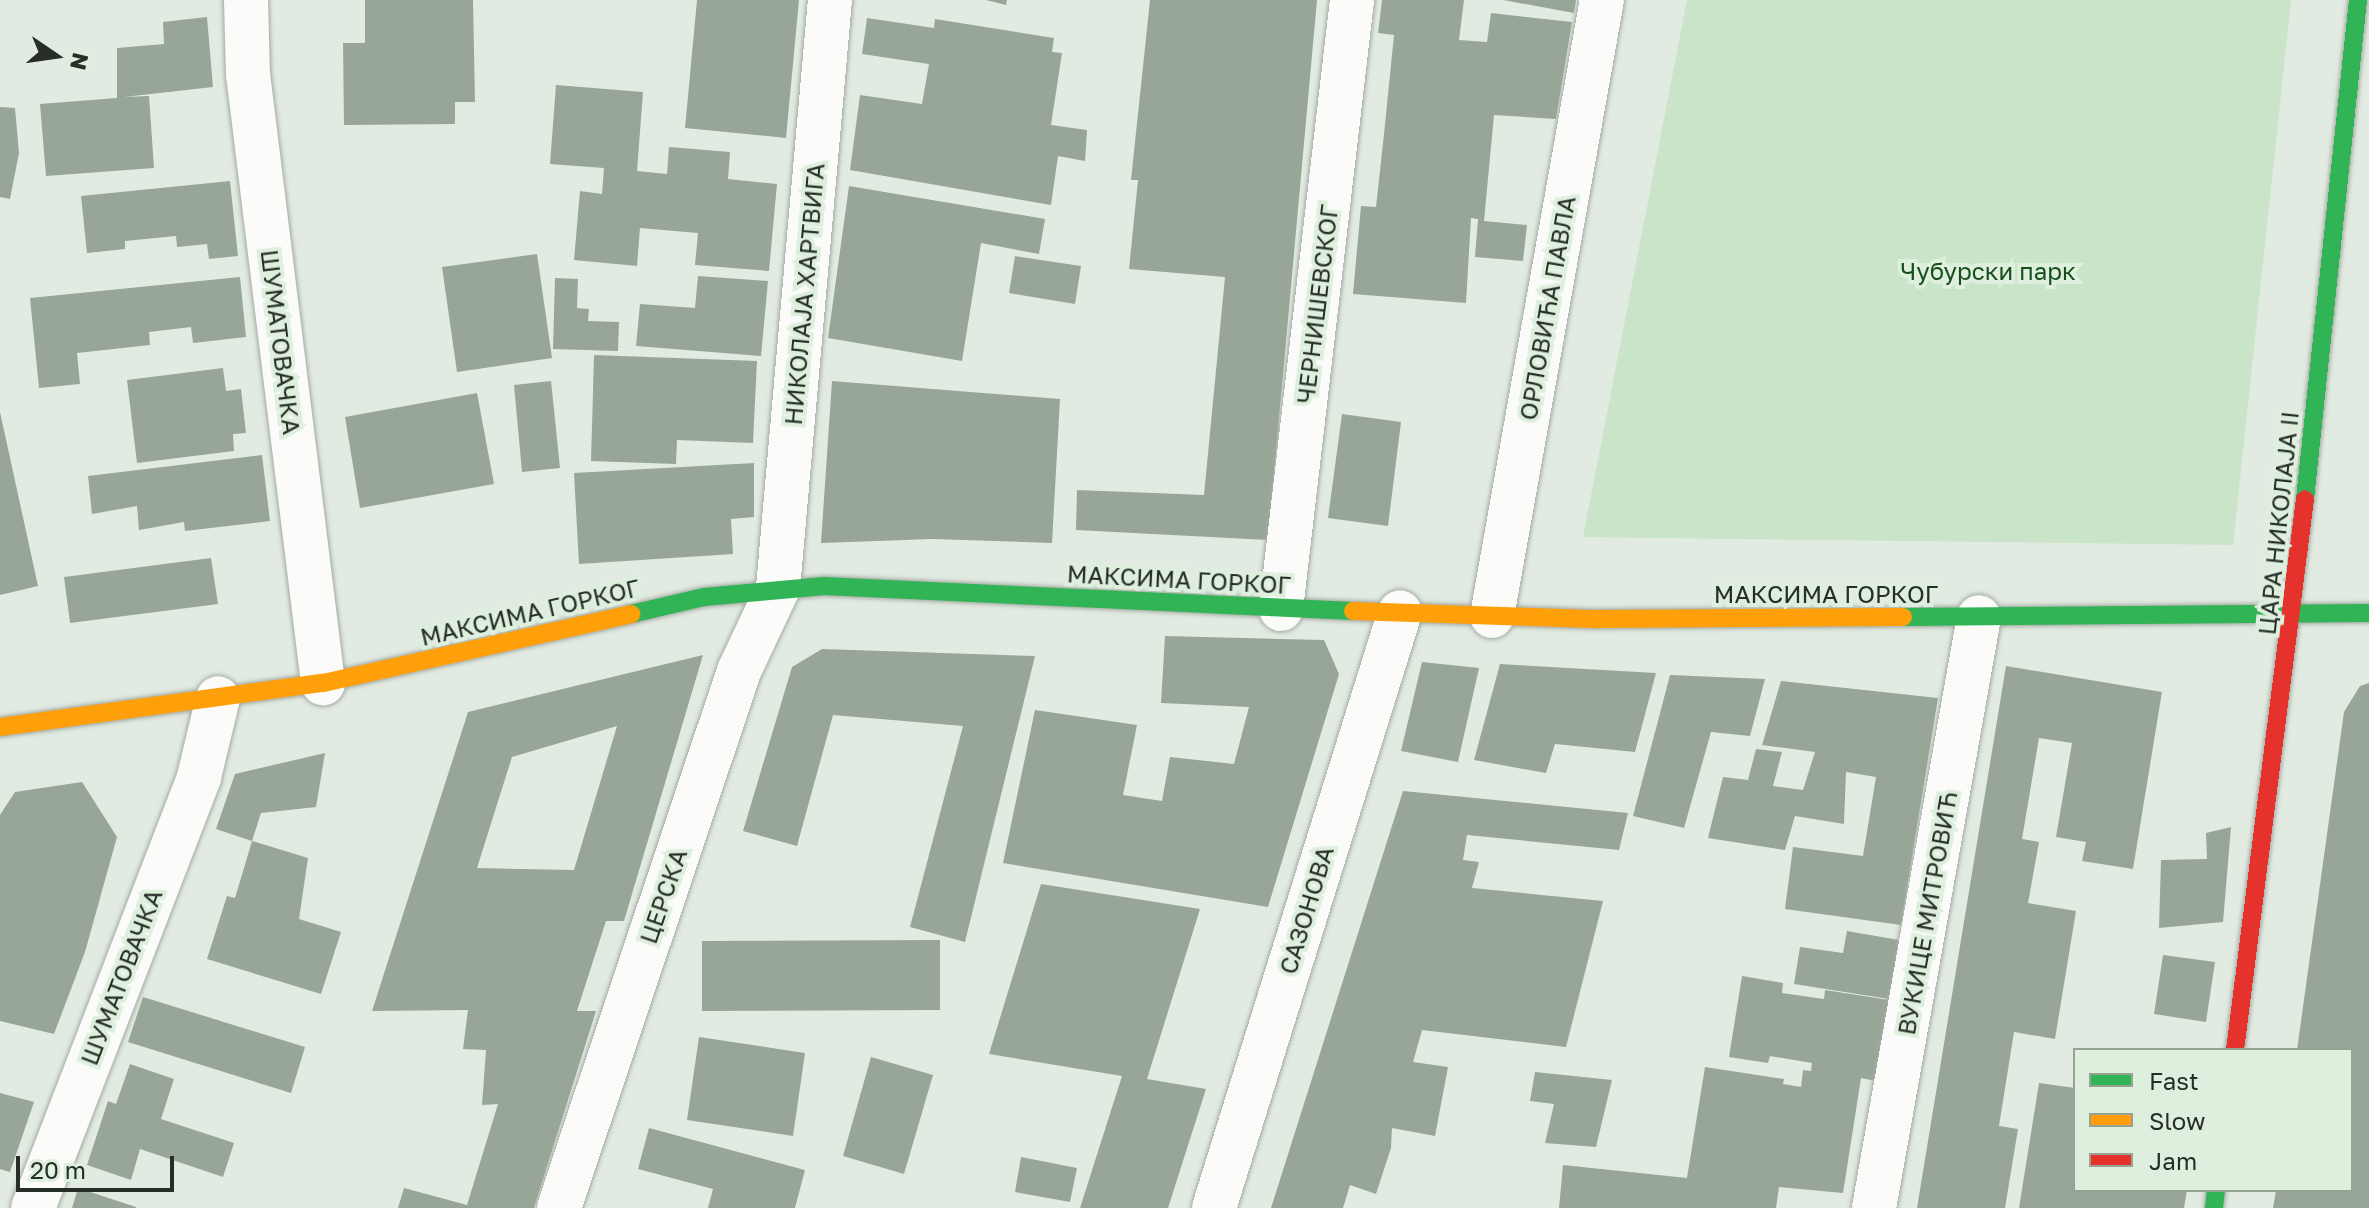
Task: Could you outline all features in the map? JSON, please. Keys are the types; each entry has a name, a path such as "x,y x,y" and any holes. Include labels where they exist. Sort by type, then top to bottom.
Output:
{"main road":[{"name":"ЦАРА НИКОЛАЈА II","path":"2235,1048 2293,612 2358,0"},
{"name":"МАКСИМА ГОРКОГ","path":"0,727 323,683 704,597 778,588 824,586 1281,609 1492,616 1979,617 2369,613"}],"street":[{"name":"ШУМАТОВАЧКА","path":"246,0 248,74 323,683"},
{"name":"НИКОЛАЈА ХАРТВИГА","path":"778,588 830,0"},
{"name":"ЧЕРНИШЕВСКОГ","path":"1281,609 1352,0"},
{"name":"ОРЛОВИЋА ПАВЛА","path":"1492,616 1602,0"},
{"name":"ЦЕРСКА","path":"559,1208 739,671 778,588"},
{"name":"САЗОНОВА","path":"1214,1208 1400,612"},
{"name":"ВУКИЦЕ МИТРОВИЋ","path":"1874,1208 1979,617"},
{"name":"ШУМАТОВАЧКА","path":"33,1208 199,777 218,698"}],"green space":[{"name":"Чубурски парк","path":"1687,0 2291,0 2233,545 1583,537"}],"building":[{"path":"365,0 473,0 475,102 455,102 455,124 344,125 343,43 365,43"},
{"path":"697,0 799,0 786,138 685,128"},
{"path":"986,0 1007,0 1006,5"},
{"path":"1150,0 1317,0 1268,540 1076,530 1077,490 1204,495 1225,277 1129,269 1138,180 1131,180"},
{"path":"1382,0 1464,0 1459,40 1487,42 1491,13 1572,22 1556,119 1494,115 1484,221 1527,225 1523,261 1475,257 1478,219 1471,218 1466,303 1353,294 1361,206 1376,207 1394,35 1378,33"},
{"path":"1503,0 1576,0 1574,13"},
{"path":"207,17 213,87 124,97 149,96 154,168 46,176 40,104 117,98 117,48 164,44 163,22"},
{"path":"867,18 934,28 935,19 1054,38 1052,52 1062,53 1051,125 1087,130 1085,161 1058,156 1051,205 850,170 860,95 922,104 929,64 862,54"},
{"path":"556,85 643,92 637,171 667,174 669,147 730,152 728,179 777,184 769,271 695,265 698,233 640,228 637,266 574,260 580,191 602,194 604,168 550,164"},
{"path":"0,107 15,108 19,153 10,199 0,197"},
{"path":"230,181 238,256 209,259 207,244 177,247 176,236 125,241 125,249 87,253 81,196"},
{"path":"849,186 1045,219 1039,254 981,243 962,361 828,338"},
{"path":"537,254 552,358 457,372 442,267"},
{"path":"1015,256 1081,266 1075,304 1009,293"},
{"path":"698,276 768,281 761,356 636,346 640,304 695,308"},
{"path":"240,277 246,337 193,343 191,327 149,332 150,345 77,353 80,384 39,388 30,298"},
{"path":"555,278 578,279 577,308 589,309 588,321 619,322 618,351 553,349"},
{"path":"594,355 757,361 753,443 677,440 676,464 591,461"},
{"path":"223,368 226,391 241,389 246,433 233,434 234,451 137,463 127,380"},
{"path":"551,381 560,468 522,472 514,385"},
{"path":"832,381 1060,399 1052,543 932,539 821,543"},
{"path":"477,393 494,484 360,508 345,417"},
{"path":"0,412 38,586 0,595"},
{"path":"1342,414 1401,422 1388,526 1328,518"},
{"path":"262,455 270,521 185,531 184,522 139,530 137,506 92,514 88,476"},
{"path":"754,463 754,517 731,519 733,554 579,564 574,473"},
{"path":"211,558 218,604 70,623 64,577"},
{"path":"1165,636 1324,640 1339,674 1268,907 1003,863 1035,710 1137,725 1123,795 1162,801 1170,757 1234,764 1249,707 1161,703"},
{"path":"822,649 1035,656 965,942 910,927 963,726 833,715 797,846 743,831 792,667"},
{"path":"703,655 624,921 606,921 577,1011 596,1011 534,1208 398,1208 404,1188 467,1205 498,1104 482,1105 486,1050 463,1049 468,1010 372,1011 468,712","holes":["617,726 574,870 477,868 512,757"]},
{"path":"1422,662 1479,668 1458,762 1401,751"},
{"path":"1500,664 1656,673 1635,752 1555,744 1546,773 1474,760"},
{"path":"2006,666 2162,692 2133,869 2082,861 2086,842 2056,837 2072,743 2039,738 2022,839 2039,842 2028,903 2076,911 2055,1039 2014,1032 1999,1126 2018,1129 2005,1208 1917,1208"},
{"path":"1670,675 1765,679 1750,736 1711,732 1684,828 1633,816"},
{"path":"1781,681 1938,698 1901,925 1785,909 1793,847 1863,856 1876,777 1846,772 1844,824 1795,816 1785,850 1708,838 1723,777 1748,780 1756,749 1782,752 1773,786 1803,790 1815,752 1762,745"},
{"path":"2369,683 2369,1208 2273,1208 2276,1192 2353,1192 2353,1048 2297,1048 2344,712 2360,686"},
{"path":"325,753 316,807 261,813 252,841 216,829 235,774"},
{"path":"82,782 117,837 85,952 54,1034 0,1021 0,815 15,792"},
{"path":"1403,791 1628,813 1619,850 1467,835 1463,860 1479,862 1472,888 1603,901 1566,1047 1422,1030 1413,1062 1448,1067 1435,1136 1392,1128 1391,1148 1376,1194 1350,1185 1343,1208 1271,1208"},
{"path":"2231,827 2223,922 2159,928 2161,860 2207,859 2206,833"},
{"path":"252,841 308,858 299,919 341,932 321,994 207,959 227,896 235,898"},
{"path":"1041,884 1200,909 1147,1079 1206,1089 1168,1208 1080,1208 1122,1076 989,1054"},
{"path":"1847,931 1899,940 1889,999 1794,984 1800,947 1843,953"},
{"path":"940,940 940,1010 702,1011 702,941"},
{"path":"2163,955 2215,962 2206,1022 2154,1014"},
{"path":"1742,976 1783,983 1782,993 1824,999 1825,990 1889,1000 1876,1081 1861,1078 1843,1193 1779,1187 1776,1208 1559,1208 1563,1165 1687,1178 1705,1067 1784,1079 1783,1084 1801,1087 1803,1070 1811,1071 1812,1063 1770,1056 1768,1063 1729,1057"},
{"path":"143,997 305,1047 291,1093 128,1042"},
{"path":"699,1037 805,1053 793,1136 687,1120"},
{"path":"871,1057 933,1075 904,1174 843,1156"},
{"path":"130,1064 174,1079 161,1119 234,1143 223,1177 140,1149 131,1180 87,1165 108,1101 116,1104"},
{"path":"1535,1072 1612,1080 1596,1147 1545,1143 1554,1104 1530,1101"},
{"path":"2039,1083 2073,1088 2073,1192 2187,1192 2184,1208 2019,1208"},
{"path":"0,1093 34,1102 10,1172 0,1169"},
{"path":"649,1128 805,1170 795,1208 708,1208 713,1189 638,1169"},
{"path":"1021,1157 1077,1168 1070,1202 1015,1192"},
{"path":"78,1188 136,1207 136,1208 72,1208"}],"traffic: fast":[{"path":"2305,499 2358,0"},
{"path":"631,614 704,597 824,586 1353,611"},
{"path":"1903,617 2369,613"},
{"path":"2214,1208 2216,1192"}],"traffic: slow":[{"path":"1353,611 1599,619 1903,617"},
{"path":"0,727 323,683 631,614"}],"traffic: jam":[{"path":"2235,1048 2305,499"}]}
